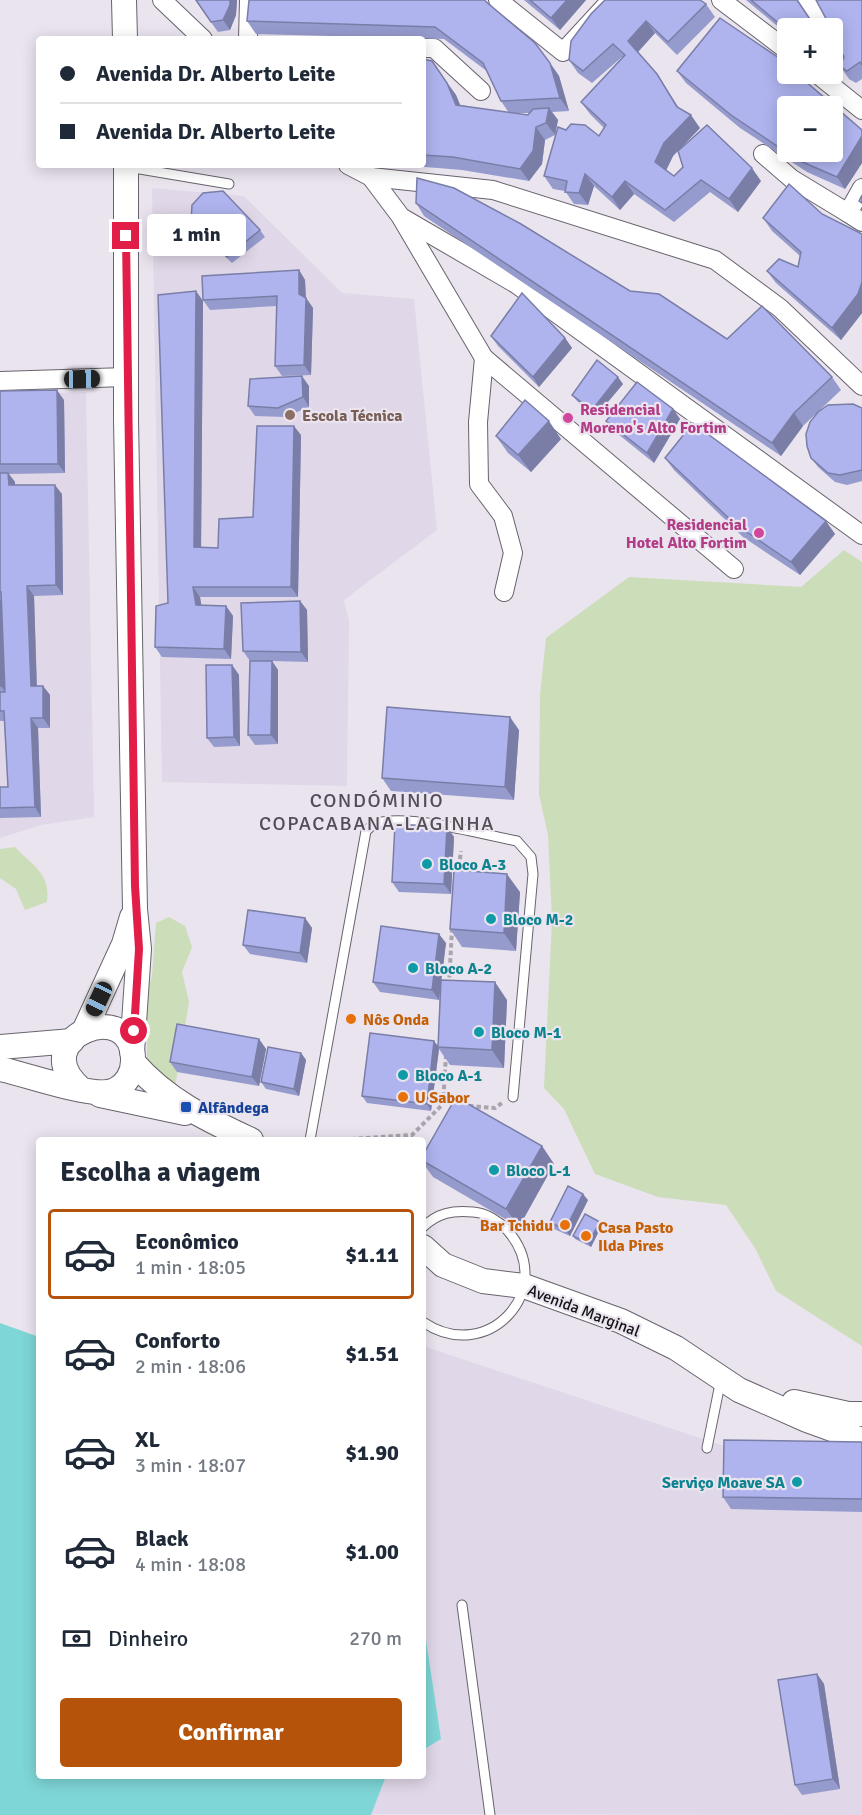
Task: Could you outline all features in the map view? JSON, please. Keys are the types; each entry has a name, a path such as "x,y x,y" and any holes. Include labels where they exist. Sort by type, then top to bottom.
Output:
{"street":[{"path":"124,0 125,36"},
{"path":"162,0 200,36"},
{"path":"248,36 249,0"},
{"path":"498,0 563,52 611,0"},
{"path":"721,0 777,43"},
{"path":"807,0 819,18"},
{"path":"426,48 435,48 481,91"},
{"path":"837,84 862,110"},
{"path":"764,154 792,179 855,218 862,188"},
{"path":"126,168 126,377 135,909 139,949 131,1072 119,1088 91,1092 68,1073 67,1050 78,1035 124,944 135,909"},
{"path":"354,168 371,177 493,190 715,260 780,308 862,386"},
{"path":"371,177 401,217 484,358 734,569"},
{"path":"401,217 516,284 862,535"},
{"path":"484,358 478,422 479,484 503,516 513,553 504,592"},
{"path":"0,381 126,377"},
{"path":"0,1047 78,1035 104,1026 114,1029 122,1035 133,1057 169,1096 200,1116 244,1137"},
{"path":"0,1069 200,1116"},
{"name":"Avenida Marginal","path":"426,1250 443,1265 483,1281 524,1286 621,1321 676,1348 730,1384 807,1420 862,1440"},
{"name":"Avenida Marginal","path":"730,1384 848,1414 862,1414"}],"lane":[{"path":"137,168 229,184"},
{"path":"311,1137 366,831 374,824 383,821 412,821 518,841 531,857 533,874 513,1097"},
{"path":"426,1224 434,1216 456,1210 480,1212 501,1223 516,1241 524,1263 524,1286 518,1303 508,1317 495,1328 479,1334 457,1337 436,1331 426,1324"},
{"path":"707,1448 730,1384"},
{"path":"462,1605 490,1815"}],"path":[{"path":"457,883 461,851"},
{"path":"449,997 453,926"},
{"path":"382,1137 412,1135 443,1104 446,1044"},
{"path":"464,1105 495,1108 513,1097"},
{"path":"443,1104 453,1104"}],"shaded area":[{"name":"Escola Técnica","path":"152,188 244,196 342,293 414,299 437,530 344,600 349,621 347,786 162,782"},
{"path":"86,392 94,817 41,825 0,838 0,395"},
{"path":"426,1347 733,1449 862,1453 862,1815 369,1814 385,1779 426,1779 426,1748 441,1739 426,1640"}],"green space":[{"path":"844,550 862,562 862,1346 776,1291 755,1248 726,1205 658,1197 595,1174 564,1109 544,1088 552,920 548,835 539,794 540,695 546,638 629,577 801,587"},
{"path":"15,847 39,871 48,892 47,902 25,910 16,889 0,878 0,849"},
{"path":"169,917 185,926 192,947 182,972 189,1002 175,1087 147,1062 147,1038 142,1009 152,976 156,923"}],"water":[{"path":"0,1323 36,1336 36,1779 385,1779 371,1815 0,1815"},
{"path":"426,1640 441,1739 426,1748"}],"building":[{"path":"196,0 230,0 230,5 223,20 211,22"},
{"path":"249,0 484,0 535,43 550,63 560,98 501,101 483,63 435,27 247,21"},
{"path":"530,0 567,0 551,18"},
{"path":"605,0 700,0 706,4 668,42 646,21 628,41 657,74 677,107 691,115 664,143 655,162 674,176 683,167 678,151 707,125 752,168 729,199 701,180 665,210 625,181 612,197 585,174 579,193 565,192 567,181 544,176 558,127 566,130 571,124 585,125 599,136 606,125 581,102 625,55 613,44 583,71 569,60 571,41 591,14"},
{"path":"751,0 797,0 809,18 777,18 777,22"},
{"path":"816,0 862,0 862,65 860,62 847,71 843,68 843,18 826,18"},
{"path":"720,18 777,57 777,84 809,84 823,96 777,96 777,146 731,115 677,71"},
{"path":"426,60 432,61 447,83 456,105 528,115 533,109 549,108 546,123 536,127 533,151 520,169 453,157 426,155"},
{"path":"843,114 862,130 862,136 837,177 803,162 843,162"},
{"path":"417,178 454,188 521,224 630,291 659,294 727,339 762,306 832,377 794,413 772,443 416,203"},
{"path":"789,184 822,214 862,234 862,282 858,294 832,328 767,271 779,259 798,267 801,252 763,218"},
{"path":"223,191 260,230 227,257 191,222 192,205 203,193"},
{"path":"299,270 299,294 306,298 304,365 275,366 277,296 203,300 202,276"},
{"path":"196,291 194,547 218,548 219,519 253,517 257,426 294,426 291,587 193,587 196,605 226,606 224,649 155,647 156,606 168,603 158,295"},
{"path":"522,293 565,338 533,377 491,336"},
{"path":"597,360 618,377 592,410 572,395"},
{"path":"302,376 303,397 278,408 248,406 250,379"},
{"path":"637,382 673,409 647,453 606,421"},
{"path":"57,390 58,464 0,464 0,391"},
{"path":"525,400 549,421 518,455 496,436"},
{"path":"853,404 862,408 862,470 840,475 828,473 811,458 806,434 810,422 828,405"},
{"path":"693,423 826,521 791,562 735,524 665,458"},
{"path":"0,473 8,473 9,485 55,485 56,585 27,586 31,686 43,686 43,718 31,718 35,807 0,808 0,787 8,787 4,711 0,711 0,692 5,692 0,592"},
{"path":"300,601 301,652 243,651 241,603"},
{"path":"250,661 272,661 271,735 248,735"},
{"path":"206,665 232,665 234,737 207,738"},
{"path":"387,707 510,717 505,787 382,778"},
{"name":"Bloco A-3","path":"395,824 447,827 444,884 392,882"},
{"path":"454,870 507,874 504,933 450,929"},
{"path":"248,910 305,918 300,953 243,945"},
{"name":"Bloco A-2","path":"381,926 439,934 432,990 373,982"},
{"path":"441,980 495,982 492,1050 438,1047"},
{"path":"177,1024 259,1039 252,1077 170,1062"},
{"name":"Bloco A-1","path":"370,1033 434,1041 427,1104 362,1096"},
{"path":"268,1047 301,1053 294,1089 261,1082"},
{"name":"Bloco L-1","path":"456,1097 542,1146 506,1209 426,1163 426,1150"},
{"path":"568,1186 583,1194 565,1230 550,1222"},
{"path":"585,1214 600,1222 588,1243 573,1236"},
{"name":"Serviço Moave SA","path":"724,1440 862,1442 862,1499 723,1497"},
{"path":"817,1674 833,1779 795,1785 778,1680"}],"place":[{"name":"Escola Técnica","path":"290,415"},
{"name":"Residencial Moreno's Alto Fortim","path":"568,418"},
{"name":"Residencial Hotel Alto Fortim","path":"759,533"},
{"name":"Bloco A-3","path":"427,864"},
{"name":"Bloco M-2","path":"491,919"},
{"name":"Bloco A-2","path":"413,968"},
{"name":"Nôs Onda","path":"351,1019"},
{"name":"Bloco M-1","path":"479,1032"},
{"name":"Bloco A-1","path":"403,1075"},
{"name":"U Sabor","path":"403,1097"},
{"name":"Alfândega","path":"186,1107"},
{"name":"Bloco L-1","path":"494,1170"},
{"name":"Bar Tchidu","path":"565,1225"},
{"name":"Casa Pasto Ilda Pires","path":"586,1236"},
{"name":"Serviço Moave SA","path":"797,1482"}],"district":[{"name":"CONDÓMINIO COPACABANA-LAGINHA","path":"377,812"}],"route":[{"path":"126,236 126,377 135,909 139,949 134,1031"}]}
